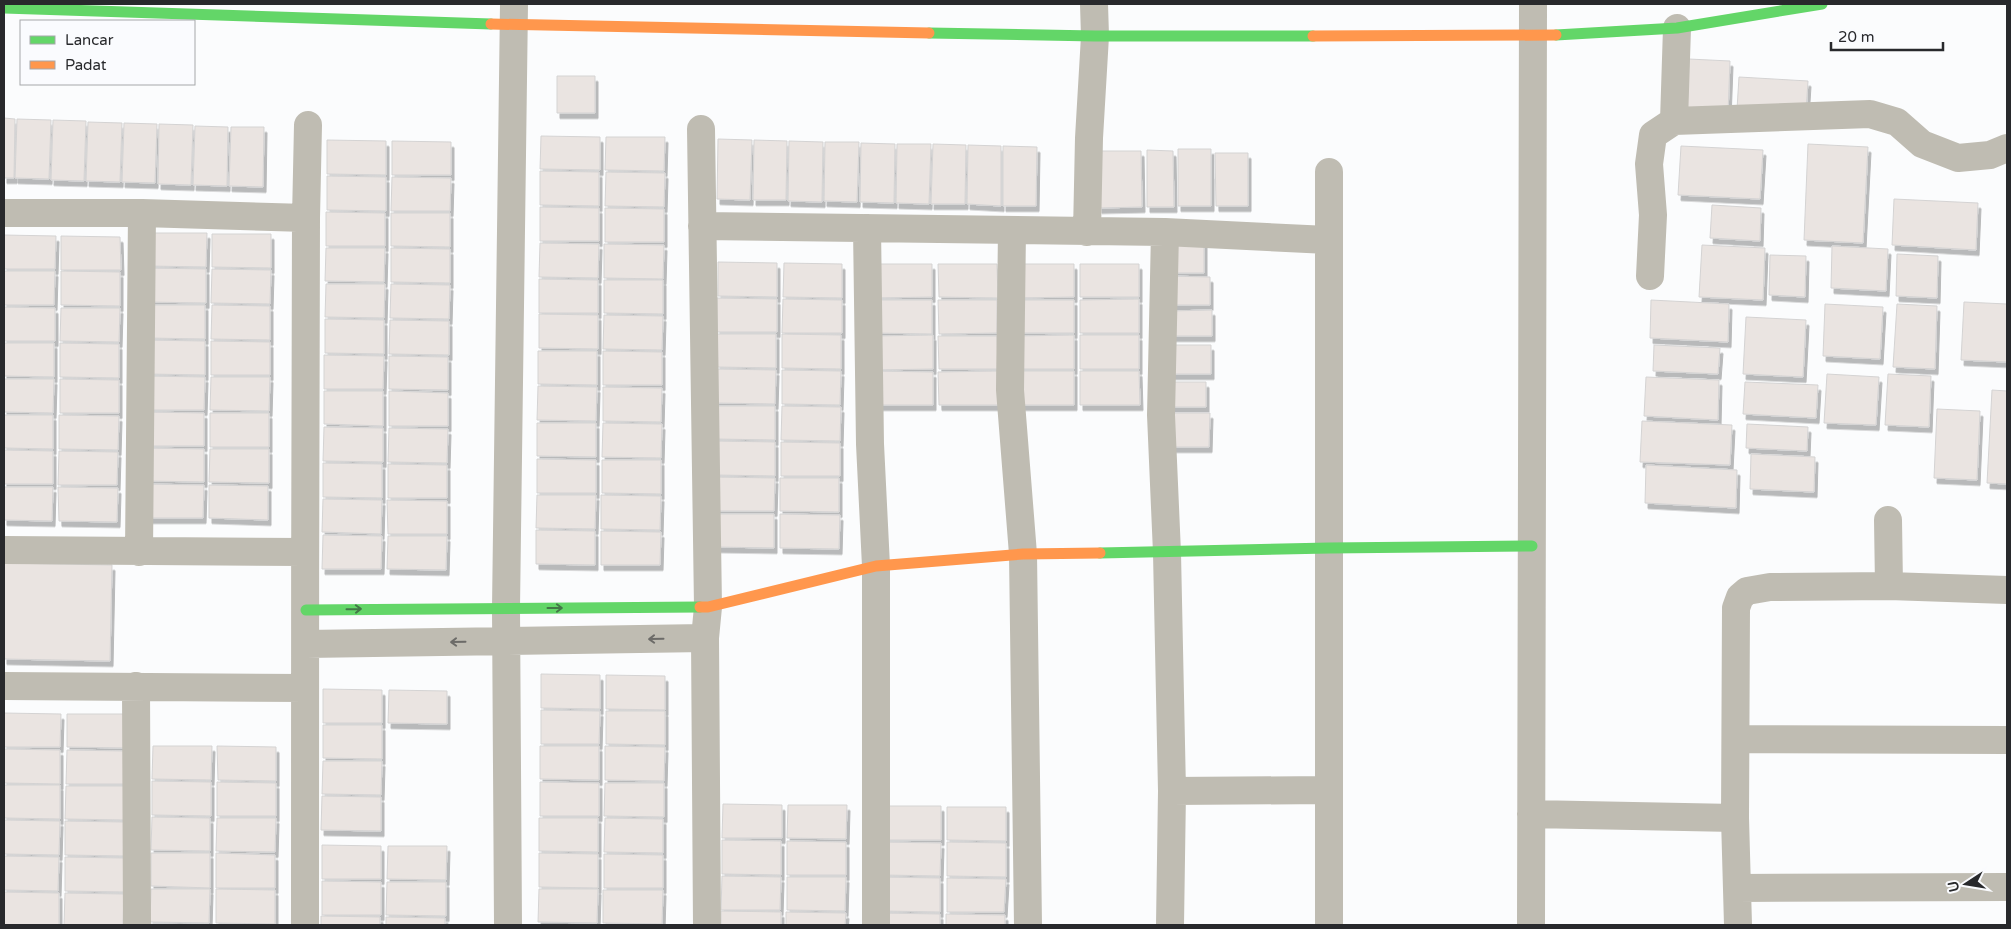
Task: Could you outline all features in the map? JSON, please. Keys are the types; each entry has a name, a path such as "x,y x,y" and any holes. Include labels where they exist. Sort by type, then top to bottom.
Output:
{"street":[{"path":"1088,232 1089,138 1095,36 1094,4"},
{"path":"1531,925 1533,4"},
{"path":"4,8 514,15 1095,36 1534,36 1677,28 1734,12 1822,4"},
{"path":"508,925 506,608 514,15"},
{"path":"1674,121 1677,28"},
{"path":"1650,276 1653,215 1650,164 1653,135 1674,121 1870,114 1897,122 1922,144 1958,158 1990,154 2007,148"},
{"path":"305,925 306,610 304,552 308,125"},
{"path":"701,129 708,607 705,638 707,925"},
{"path":"1329,172 1329,925"},
{"path":"4,213 142,213 306,218"},
{"path":"139,552 142,213"},
{"path":"702,226 1165,232 1328,240"},
{"path":"867,228 870,444 876,566 876,925"},
{"path":"1012,230 1010,390 1023,554 1028,925"},
{"path":"1165,232 1161,414 1167,554 1172,791 1170,925"},
{"path":"1888,520 1889,586"},
{"path":"306,610 708,607 876,566 1023,554 1167,554 1328,548 1532,546"},
{"path":"4,550 304,552"},
{"path":"1738,925 1735,818 1737,739 1736,608 1740,597 1747,591 1770,587 1889,586 2007,590"},
{"path":"306,644 705,638"},
{"path":"4,686 305,688"},
{"path":"136,686 137,925"},
{"path":"1737,739 2007,740"},
{"path":"1172,791 1329,790"},
{"path":"1531,814 1735,818"},
{"path":"1737,888 2007,887"}],"building":[{"path":"1689,59 1730,61 1728,114 1687,112"},
{"path":"557,76 595,76 595,113 557,113"},
{"path":"1739,77 1808,81 1806,112 1737,109"},
{"path":"4,118 15,119 14,178 4,178"},
{"path":"17,119 51,120 49,179 15,178"},
{"path":"53,120 86,121 84,181 51,180"},
{"path":"88,122 122,123 120,182 86,181"},
{"path":"124,123 157,124 155,183 122,182"},
{"path":"159,124 193,125 191,185 158,184"},
{"path":"195,126 228,127 227,186 193,185"},
{"path":"231,127 264,127 263,187 229,186"},
{"path":"541,136 600,137 600,170 540,169"},
{"path":"606,137 665,137 664,171 605,170"},
{"path":"718,139 752,140 750,200 717,199"},
{"path":"327,140 386,141 386,175 327,174"},
{"path":"754,140 787,141 786,200 753,200"},
{"path":"392,141 451,142 451,175 392,175"},
{"path":"789,141 823,142 822,202 788,201"},
{"path":"825,142 859,142 857,202 824,201"},
{"path":"861,143 895,144 894,203 860,202"},
{"path":"897,144 931,144 929,204 896,203"},
{"path":"933,144 966,145 965,204 931,204"},
{"path":"1808,144 1868,147 1863,243 1804,240"},
{"path":"968,145 1001,146 1001,206 967,204"},
{"path":"1003,146 1037,147 1036,206 1003,206"},
{"path":"1681,146 1763,150 1760,199 1678,195"},
{"path":"1178,149 1211,149 1211,206 1178,206"},
{"path":"1147,150 1173,151 1174,207 1147,207"},
{"path":"1098,151 1141,151 1142,207 1099,208"},
{"path":"1215,153 1248,153 1248,206 1216,206"},
{"path":"540,171 599,172 599,206 540,205"},
{"path":"606,172 665,173 664,207 605,206"},
{"path":"327,176 386,177 386,211 327,210"},
{"path":"392,177 451,178 450,211 391,211"},
{"path":"1894,199 1978,203 1976,250 1892,245"},
{"path":"1712,205 1761,208 1760,241 1710,238"},
{"path":"540,207 599,208 599,241 540,241"},
{"path":"605,208 664,209 664,242 605,242"},
{"path":"326,212 385,213 385,246 326,246"},
{"path":"391,213 450,213 450,247 391,246"},
{"path":"147,233 207,233 206,267 147,266"},
{"path":"212,234 271,234 271,268 212,267"},
{"path":"4,235 56,236 55,269 4,269"},
{"path":"61,236 120,237 121,270 61,270"},
{"path":"1170,236 1204,236 1204,273 1170,273"},
{"path":"540,243 599,244 598,278 539,277"},
{"path":"604,244 664,245 663,279 604,278"},
{"path":"1702,245 1765,248 1763,300 1699,297"},
{"path":"1832,246 1888,249 1886,291 1831,288"},
{"path":"326,248 385,248 384,282 325,281"},
{"path":"391,248 450,249 450,283 391,282"},
{"path":"1897,254 1938,256 1937,298 1896,296"},
{"path":"1770,255 1806,256 1805,297 1769,295"},
{"path":"718,262 777,263 777,297 718,296"},
{"path":"784,263 842,264 842,298 783,297"},
{"path":"873,264 932,264 932,297 873,298"},
{"path":"938,264 997,264 998,298 939,297"},
{"path":"1014,264 1074,264 1074,297 1015,298"},
{"path":"1080,264 1139,264 1139,297 1080,297"},
{"path":"147,268 206,269 206,303 146,302"},
{"path":"212,269 271,270 270,304 211,303"},
{"path":"4,271 55,271 54,305 4,305"},
{"path":"61,271 120,272 120,306 61,305"},
{"path":"1169,276 1210,277 1210,305 1168,305"},
{"path":"539,279 598,280 598,313 539,313"},
{"path":"604,280 663,280 663,314 604,313"},
{"path":"326,284 385,284 384,318 325,317"},
{"path":"391,284 450,285 449,319 390,318"},
{"path":"717,298 777,299 777,332 717,332"},
{"path":"783,299 842,300 842,333 782,333"},
{"path":"1139,299 1139,333 1080,333 1080,300"},
{"path":"873,300 932,300 932,334 873,333"},
{"path":"938,300 997,300 997,333 939,334"},
{"path":"1015,300 1074,300 1074,333 1015,333"},
{"path":"1651,300 1729,304 1728,342 1650,338"},
{"path":"1964,302 2007,304 2007,362 1961,360"},
{"path":"1825,304 1883,307 1880,359 1823,356"},
{"path":"1897,304 1937,306 1935,369 1893,367"},
{"path":"146,305 205,305 205,339 146,338"},
{"path":"212,305 270,306 270,340 211,339"},
{"path":"4,307 55,308 55,341 4,341"},
{"path":"61,308 120,308 119,342 60,341"},
{"path":"1212,310 1212,336 1168,336 1168,311"},
{"path":"539,314 598,315 598,349 539,348"},
{"path":"604,315 663,316 662,350 603,349"},
{"path":"1746,317 1806,320 1803,377 1743,374"},
{"path":"325,319 384,320 384,354 325,353"},
{"path":"390,320 449,321 449,355 389,354"},
{"path":"717,334 776,334 776,368 717,367"},
{"path":"782,334 841,335 841,369 782,368"},
{"path":"933,335 933,369 873,370 873,336"},
{"path":"1074,335 1074,369 1015,369 1015,336"},
{"path":"1080,335 1139,335 1139,369 1080,369"},
{"path":"938,336 997,336 998,369 939,369"},
{"path":"146,340 205,341 205,375 146,374"},
{"path":"211,341 270,342 270,375 211,375"},
{"path":"4,343 54,343 54,377 4,376"},
{"path":"60,343 119,344 119,378 60,377"},
{"path":"1166,345 1211,345 1211,374 1166,374"},
{"path":"1654,345 1720,348 1718,374 1653,371"},
{"path":"538,351 597,351 597,385 538,384"},
{"path":"603,351 662,352 662,385 603,385"},
{"path":"324,355 384,356 383,389 324,389"},
{"path":"389,356 448,357 448,390 389,389"},
{"path":"717,369 776,370 775,404 716,403"},
{"path":"782,370 841,371 840,405 782,404"},
{"path":"874,371 933,372 933,405 873,405"},
{"path":"997,371 998,405 939,405 938,372"},
{"path":"1015,371 1074,371 1074,405 1015,405"},
{"path":"1080,371 1139,371 1140,405 1080,405"},
{"path":"1827,374 1879,377 1876,425 1824,423"},
{"path":"1888,374 1931,376 1929,427 1885,425"},
{"path":"146,376 205,377 204,410 145,410"},
{"path":"211,377 270,377 269,411 210,410"},
{"path":"1646,377 1719,380 1718,420 1644,416"},
{"path":"4,379 54,379 53,413 4,412"},
{"path":"60,379 119,380 119,413 60,413"},
{"path":"1168,382 1206,382 1206,407 1167,407"},
{"path":"1745,382 1818,385 1816,418 1743,414"},
{"path":"538,386 597,387 596,421 537,420"},
{"path":"603,387 662,388 661,422 603,421"},
{"path":"1992,390 2007,391 2007,484 1987,483"},
{"path":"324,391 383,391 383,426 324,424"},
{"path":"389,391 448,393 448,426 389,426"},
{"path":"716,406 775,406 775,440 716,439"},
{"path":"782,406 841,407 840,441 781,440"},
{"path":"1937,409 1980,411 1977,480 1934,478"},
{"path":"145,412 204,413 204,446 145,446"},
{"path":"210,413 269,413 269,447 210,447"},
{"path":"1164,413 1210,413 1209,447 1164,447"},
{"path":"4,415 53,415 53,449 4,448"},
{"path":"59,415 119,416 118,450 59,449"},
{"path":"1642,421 1732,425 1730,465 1640,462"},
{"path":"537,423 596,423 596,457 537,456"},
{"path":"603,423 662,424 661,458 602,457"},
{"path":"1747,424 1808,427 1807,451 1746,448"},
{"path":"324,427 383,428 383,462 323,461"},
{"path":"389,428 448,429 447,463 388,462"},
{"path":"716,441 775,442 775,476 716,475"},
{"path":"781,442 840,443 840,476 781,476"},
{"path":"144,448 204,449 204,482 145,481"},
{"path":"210,449 269,449 269,483 209,482"},
{"path":"4,450 53,451 53,484 4,484"},
{"path":"59,451 118,452 117,485 58,485"},
{"path":"1751,454 1815,457 1814,492 1750,489"},
{"path":"537,459 596,460 596,493 537,493"},
{"path":"602,460 661,460 661,494 602,493"},
{"path":"323,463 382,464 382,498 323,497"},
{"path":"388,464 447,465 447,498 388,498"},
{"path":"1646,465 1737,470 1736,508 1645,503"},
{"path":"715,477 775,478 774,511 715,511"},
{"path":"780,478 839,478 839,512 780,511"},
{"path":"144,484 204,485 203,518 144,518"},
{"path":"209,485 268,486 268,520 209,518"},
{"path":"4,487 53,487 52,521 4,520"},
{"path":"58,487 118,488 117,522 59,521"},
{"path":"537,495 596,495 595,529 536,528"},
{"path":"601,495 661,496 660,530 601,529"},
{"path":"323,499 382,500 381,534 322,532"},
{"path":"387,500 447,501 447,534 388,534"},
{"path":"715,514 774,514 774,548 715,547"},
{"path":"780,514 840,515 839,549 780,548"},
{"path":"536,530 595,531 595,565 536,564"},
{"path":"601,531 661,532 660,565 601,565"},
{"path":"323,535 382,536 381,569 322,569"},
{"path":"388,536 447,536 446,570 387,569"},
{"path":"4,563 112,565 110,661 4,659"},
{"path":"541,674 600,675 600,709 541,708"},
{"path":"606,675 665,676 665,710 606,709"},
{"path":"323,689 382,690 382,723 323,723"},
{"path":"389,690 447,691 447,724 388,723"},
{"path":"541,710 600,711 599,744 541,744"},
{"path":"606,711 665,711 665,745 606,744"},
{"path":"4,713 61,714 60,747 4,747"},
{"path":"67,714 126,714 126,748 67,747"},
{"path":"323,725 382,725 382,759 323,758"},
{"path":"153,746 212,746 211,780 152,779"},
{"path":"217,746 276,747 276,781 218,780"},
{"path":"540,746 599,746 599,780 540,779"},
{"path":"605,746 665,747 664,781 605,780"},
{"path":"4,749 60,750 60,784 4,783"},
{"path":"67,750 126,751 125,784 66,784"},
{"path":"323,761 382,761 381,795 322,794"},
{"path":"152,781 211,782 211,816 152,815"},
{"path":"217,782 276,783 276,816 217,816"},
{"path":"540,782 599,783 599,816 540,816"},
{"path":"605,783 664,783 664,817 604,816"},
{"path":"4,785 60,785 60,819 4,818"},
{"path":"66,786 125,786 125,820 65,819"},
{"path":"322,796 381,797 381,831 321,830"},
{"path":"723,804 782,805 782,838 722,838"},
{"path":"788,805 847,805 846,839 787,838"},
{"path":"882,806 941,806 941,840 882,840"},
{"path":"947,807 1006,807 1006,841 947,840"},
{"path":"152,817 210,818 210,851 151,850"},
{"path":"217,818 276,818 275,852 216,851"},
{"path":"539,818 598,818 598,852 539,851"},
{"path":"605,818 663,819 663,853 604,852"},
{"path":"4,820 60,821 59,855 4,854"},
{"path":"65,821 124,822 124,856 65,855"},
{"path":"722,840 781,841 781,875 722,874"},
{"path":"787,841 846,842 846,875 787,875"},
{"path":"882,842 941,843 940,876 882,875"},
{"path":"947,842 1006,843 1006,877 947,876"},
{"path":"322,845 381,846 381,879 322,879"},
{"path":"388,846 447,846 446,880 387,879"},
{"path":"151,853 210,853 210,888 151,886"},
{"path":"216,853 275,855 275,888 216,888"},
{"path":"539,853 598,854 598,888 539,887"},
{"path":"604,854 663,855 663,888 604,888"},
{"path":"4,856 59,857 58,891 4,890"},
{"path":"65,857 124,858 124,892 65,891"},
{"path":"722,876 781,877 780,910 721,910"},
{"path":"787,877 846,877 845,911 787,910"},
{"path":"881,877 940,878 940,912 881,911"},
{"path":"947,878 1006,879 1004,912 947,912"},
{"path":"322,881 381,882 381,915 322,915"},
{"path":"387,882 446,882 446,916 386,915"},
{"path":"151,889 210,889 209,923 150,922"},
{"path":"216,889 275,890 275,924 216,923"},
{"path":"539,889 598,889 597,923 538,922"},
{"path":"603,890 663,890 662,924 603,923"},
{"path":"4,892 59,893 59,925 4,925"},
{"path":"65,893 124,894 123,925 64,925"},
{"path":"721,911 781,912 781,925 721,925"},
{"path":"786,912 846,913 845,925 786,925"},
{"path":"881,913 940,914 940,925 881,925"},
{"path":"946,914 1005,915 1005,925 946,925"},
{"path":"321,916 380,917 380,925 321,925"},
{"path":"386,917 445,918 445,925 386,925"},
{"path":"151,924 210,925 151,925"}],"traffic: fast":[{"path":"1556,35 1677,28 1822,4"},
{"path":"4,8 491,24"},
{"path":"929,33 1095,36 1313,36"},
{"path":"1100,553 1532,546"},
{"path":"306,610 700,607"}],"traffic: slow":[{"path":"491,24 929,33"},
{"path":"1313,36 1556,35"},
{"path":"700,607 708,607 876,566 1023,554 1100,553"}]}
